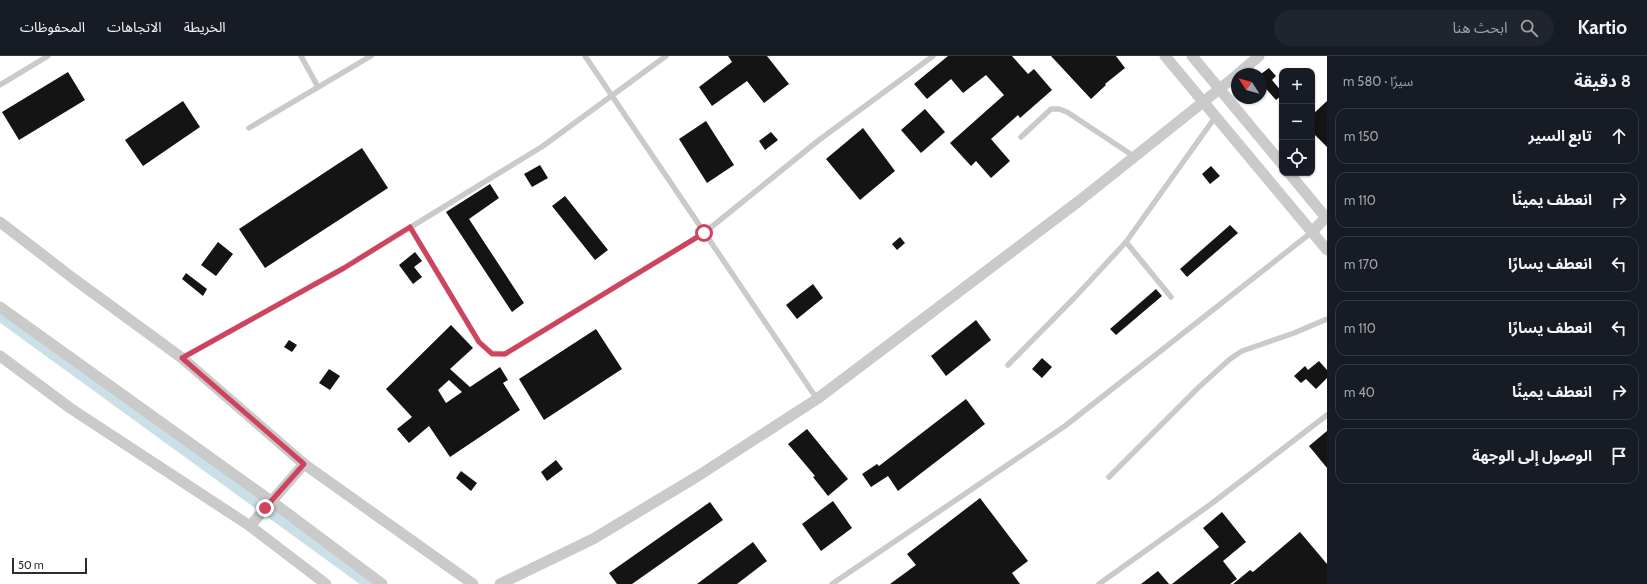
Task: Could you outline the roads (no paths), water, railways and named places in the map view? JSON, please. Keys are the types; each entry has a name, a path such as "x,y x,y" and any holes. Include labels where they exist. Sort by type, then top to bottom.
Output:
{"street":[{"path":"1165,56 1205,102 1327,250"},
{"path":"1192,56 1279,160"},
{"path":"1245,68 1259,56"},
{"path":"500,584 593,539 698,476 817,399 1079,201 1231,80"},
{"path":"1292,176 1327,217 1312,232"},
{"path":"0,222 74,279 182,358 304,464 473,584"},
{"path":"0,307 271,501 382,584"},
{"path":"0,356 70,408 250,526 326,584"},
{"path":"250,526 304,464"}],"lane":[{"path":"0,85 48,56"},
{"path":"301,56 318,87"},
{"path":"249,128 371,56"},
{"path":"585,56 817,399"},
{"path":"182,358 344,268 543,146 612,97 666,56"},
{"path":"410,227 479,342 492,354 505,354 704,233 819,140 933,56"},
{"path":"1021,137 1051,109 1059,109 1067,112 1135,157"},
{"path":"1008,365 1077,295 1126,242 1216,116"},
{"path":"832,584 1065,426 1312,232"},
{"path":"1126,242 1171,297"},
{"path":"1109,477 1199,387 1230,359 1242,352 1327,319"},
{"path":"1099,584 1211,504 1327,415"}],"waterway":[{"path":"0,316 369,584"}]}
